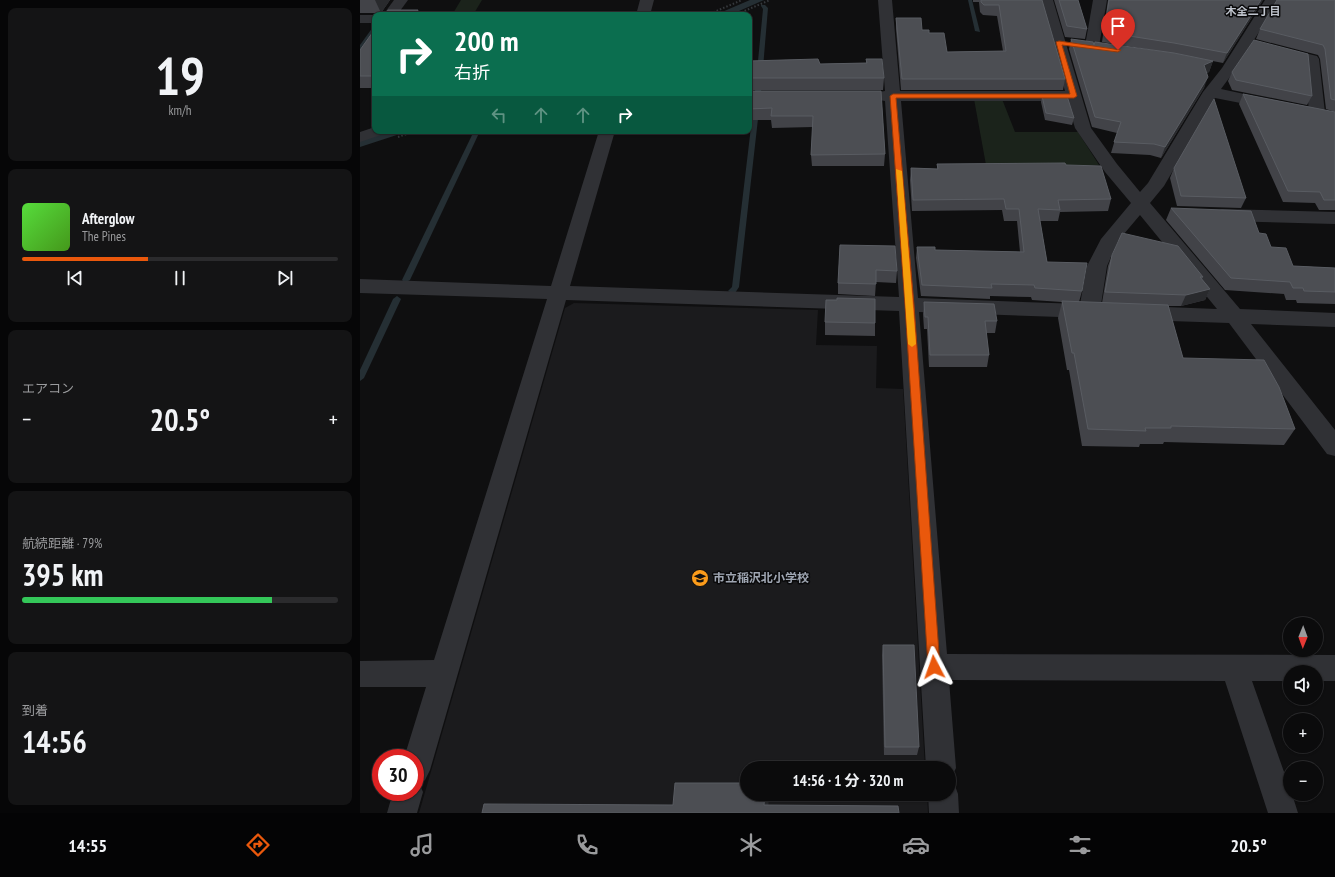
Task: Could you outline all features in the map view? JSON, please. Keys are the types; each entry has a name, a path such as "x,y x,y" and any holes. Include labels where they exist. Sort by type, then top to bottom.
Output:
{"street":[{"path":"392,12 401,0"},
{"path":"644,12 647,0"},
{"path":"885,0 893,96 907,169 910,305 941,761"},
{"path":"1046,0 1075,44 1106,48"},
{"path":"1100,0 1075,44 1074,96 1083,128 1103,168 1144,208 1234,316 1335,447"},
{"path":"1105,312 1097,266 1110,239 1144,208 1155,186 1211,92 1221,68 1258,45 1272,0"},
{"path":"360,19 372,19"},
{"path":"1211,92 1308,111 1312,59 1258,45"},
{"path":"863,96 1074,96"},
{"path":"360,137 372,133"},
{"path":"421,749 606,134"},
{"path":"1144,208 1171,213"},
{"path":"1202,214 1335,218"},
{"path":"360,286 1335,320"},
{"path":"934,667 1335,668"},
{"path":"1234,668 1283,813"},
{"path":"360,674 444,673"},
{"path":"402,813 405,801"},
{"path":"943,801 944,813"}],"path":[{"path":"714,12 742,0"},
{"path":"742,12 770,0"}],"shaded area":[{"path":"461,0 482,0 475,12 454,12"},
{"path":"750,0 764,0 737,12 722,12"},
{"path":"974,99 1002,99 1015,132 1078,132 1099,165 986,165"},
{"path":"381,134 400,134 360,147 360,141"},
{"name":"市立稲沢北小学校","path":"574,303 818,310 816,345 877,346 876,388 903,389 925,761 740,761 740,801 927,801 928,813 419,813 422,801 424,801 424,796 565,308"}],"building":[{"path":"981,0 1042,0 1065,79 902,79 896,18 921,18 922,30 929,30 929,33 944,33 947,52 1006,51 999,5 984,5"},
{"path":"1059,0 1078,0 1087,29 1067,26"},
{"path":"1109,0 1261,0 1227,53 1104,32"},
{"path":"1277,0 1335,0 1335,100 1331,99 1325,49 1323,45 1260,29"},
{"path":"388,10 418,10 417,12 387,12"},
{"path":"372,33 372,76 360,76 360,50"},
{"path":"1071,39 1093,42 1094,45 1095,42 1174,53 1213,61 1204,65 1208,77 1165,147 1154,144 1114,142 1121,122 1095,117"},
{"path":"1254,40 1308,54 1312,96 1236,80 1232,72"},
{"path":"818,59 820,64 867,63 866,59 882,59 884,78 752,78 752,61"},
{"path":"752,91 881,91 885,154 811,155 813,116 771,116 772,108 752,109"},
{"path":"1243,94 1335,112 1335,200 1324,200 1320,192 1288,191"},
{"path":"1042,96 1067,96 1074,118 1046,113"},
{"path":"1214,99 1246,198 1181,196 1174,168"},
{"path":"1065,163 1066,165 1101,166 1111,199 1058,200 1060,210 1038,209 1047,262 1087,263 1082,291 1035,288 1034,285 991,284 992,288 922,285 917,247 935,247 935,250 1024,252 1019,209 1006,209 1004,199 913,200 911,168 938,169 937,164"},
{"path":"1171,208 1251,211 1259,233 1266,234 1271,247 1286,248 1293,266 1335,268 1335,292 1304,291 1303,288 1293,288 1290,282 1231,278"},
{"path":"1122,233 1178,246 1203,277 1200,277 1210,289 1186,295 1105,292 1112,255"},
{"path":"840,245 895,246 897,271 876,270 876,284 838,283"},
{"path":"837,298 875,299 875,323 825,322 826,300 837,300"},
{"path":"1062,301 1168,305 1183,358 1264,360 1279,387 1295,429 1171,426 1171,428 1145,428 1146,431 1088,429 1074,353 1072,353"},
{"path":"924,302 994,304 997,321 985,321 989,355 930,355 928,317 925,317"},
{"path":"883,645 914,645 919,747 885,747"},
{"path":"675,783 740,783 740,801 764,801 764,805 898,806 899,813 482,813 484,804 673,805"}],"waterway":[{"path":"970,0 978,31"},
{"path":"758,92 766,8 763,6"},
{"path":"360,49 372,32"},
{"path":"732,291 735,287 756,110"},
{"path":"406,280 476,134"},
{"path":"360,378 397,299"}],"slow traffic":[{"path":"899,171 912,344"}],"place":[{"name":"市立稲沢北小学校","path":"700,578"}],"district":[{"name":"木全二丁目","path":"1253,11"}],"route":[{"path":"934,667 910,305 893,96 1074,96 1059,42 1118,50"}]}
